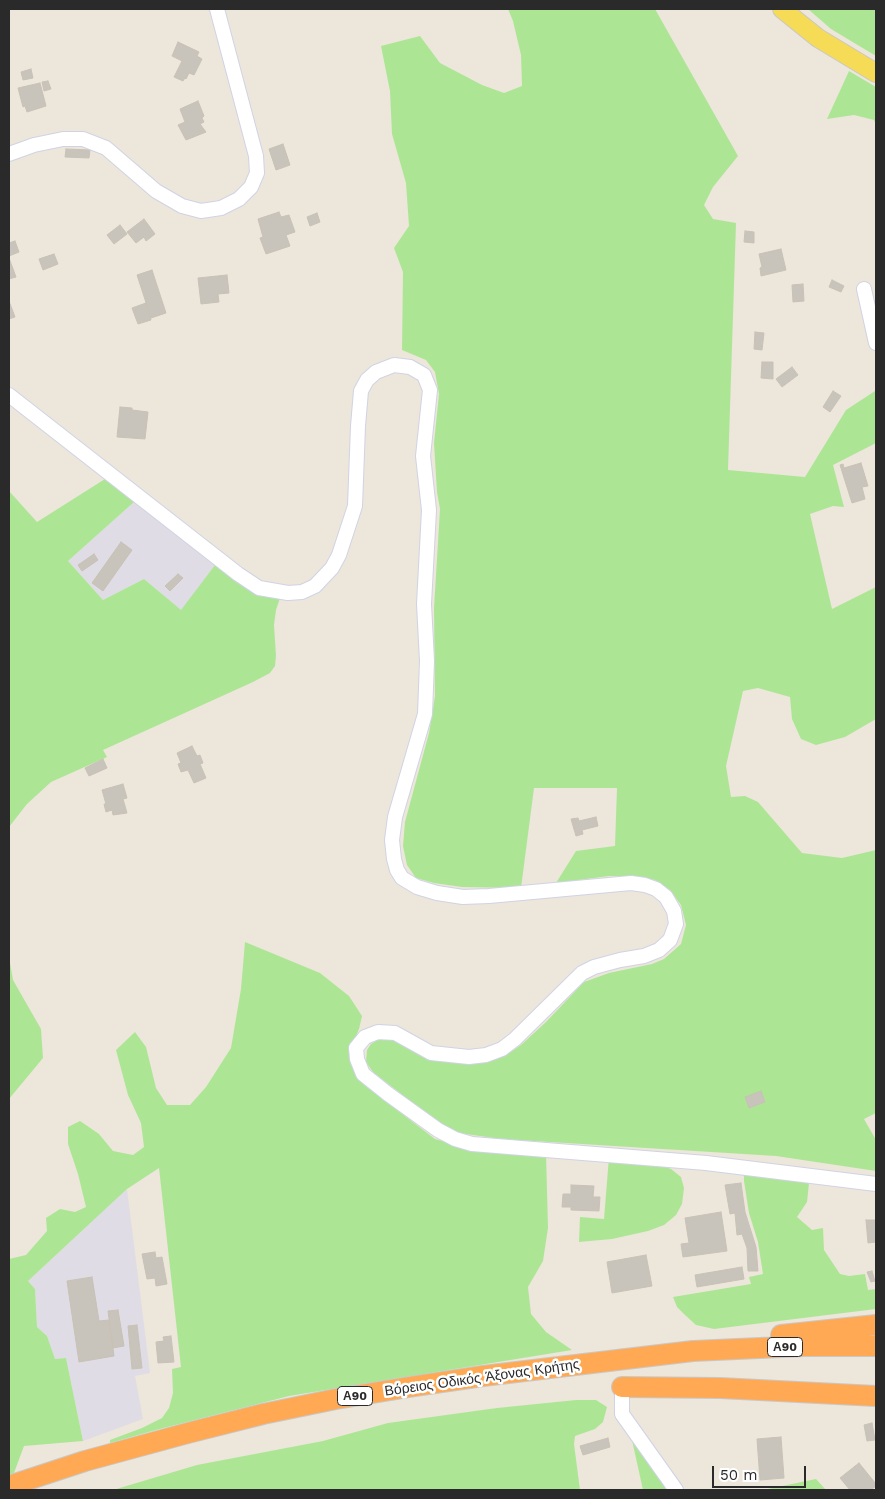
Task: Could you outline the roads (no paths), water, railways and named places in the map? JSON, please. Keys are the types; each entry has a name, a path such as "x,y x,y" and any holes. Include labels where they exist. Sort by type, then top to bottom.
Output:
{"highway":[{"path":"693,1351 728,1340 876,1325"},
{"name":"Βόρειος Οδικός Άξονας Κρήτης","path":"16,1484 85,1461 188,1433 263,1414 336,1399 483,1376 693,1351 795,1346 876,1346"},
{"path":"622,1387 720,1388 876,1396"}],"main road":[{"path":"782,9 818,38 876,73"}],"street":[{"path":"9,154 63,139 83,139 106,148 156,191 182,206 201,211 221,208 239,199 251,187 257,173 256,156 217,9"},
{"path":"864,289 876,344"},
{"path":"9,395 238,574 260,588 288,593 302,592 315,586 332,568 338,555 355,506 361,391 367,380 376,372 394,365 410,367 424,375 430,390 423,456 430,510 424,604 427,661 425,714 395,817 392,840 397,870 402,878 418,887 438,893 463,897 631,883 645,885 656,889 666,897 674,911 676,924 670,940 659,950 644,956 594,967 582,974 515,1039 502,1049 486,1055 469,1057 431,1053 395,1033 378,1032 365,1037 356,1048 357,1059 363,1074 438,1130 455,1139 472,1144 706,1163 876,1184"},
{"path":"622,1387 622,1414 676,1490"}]}
